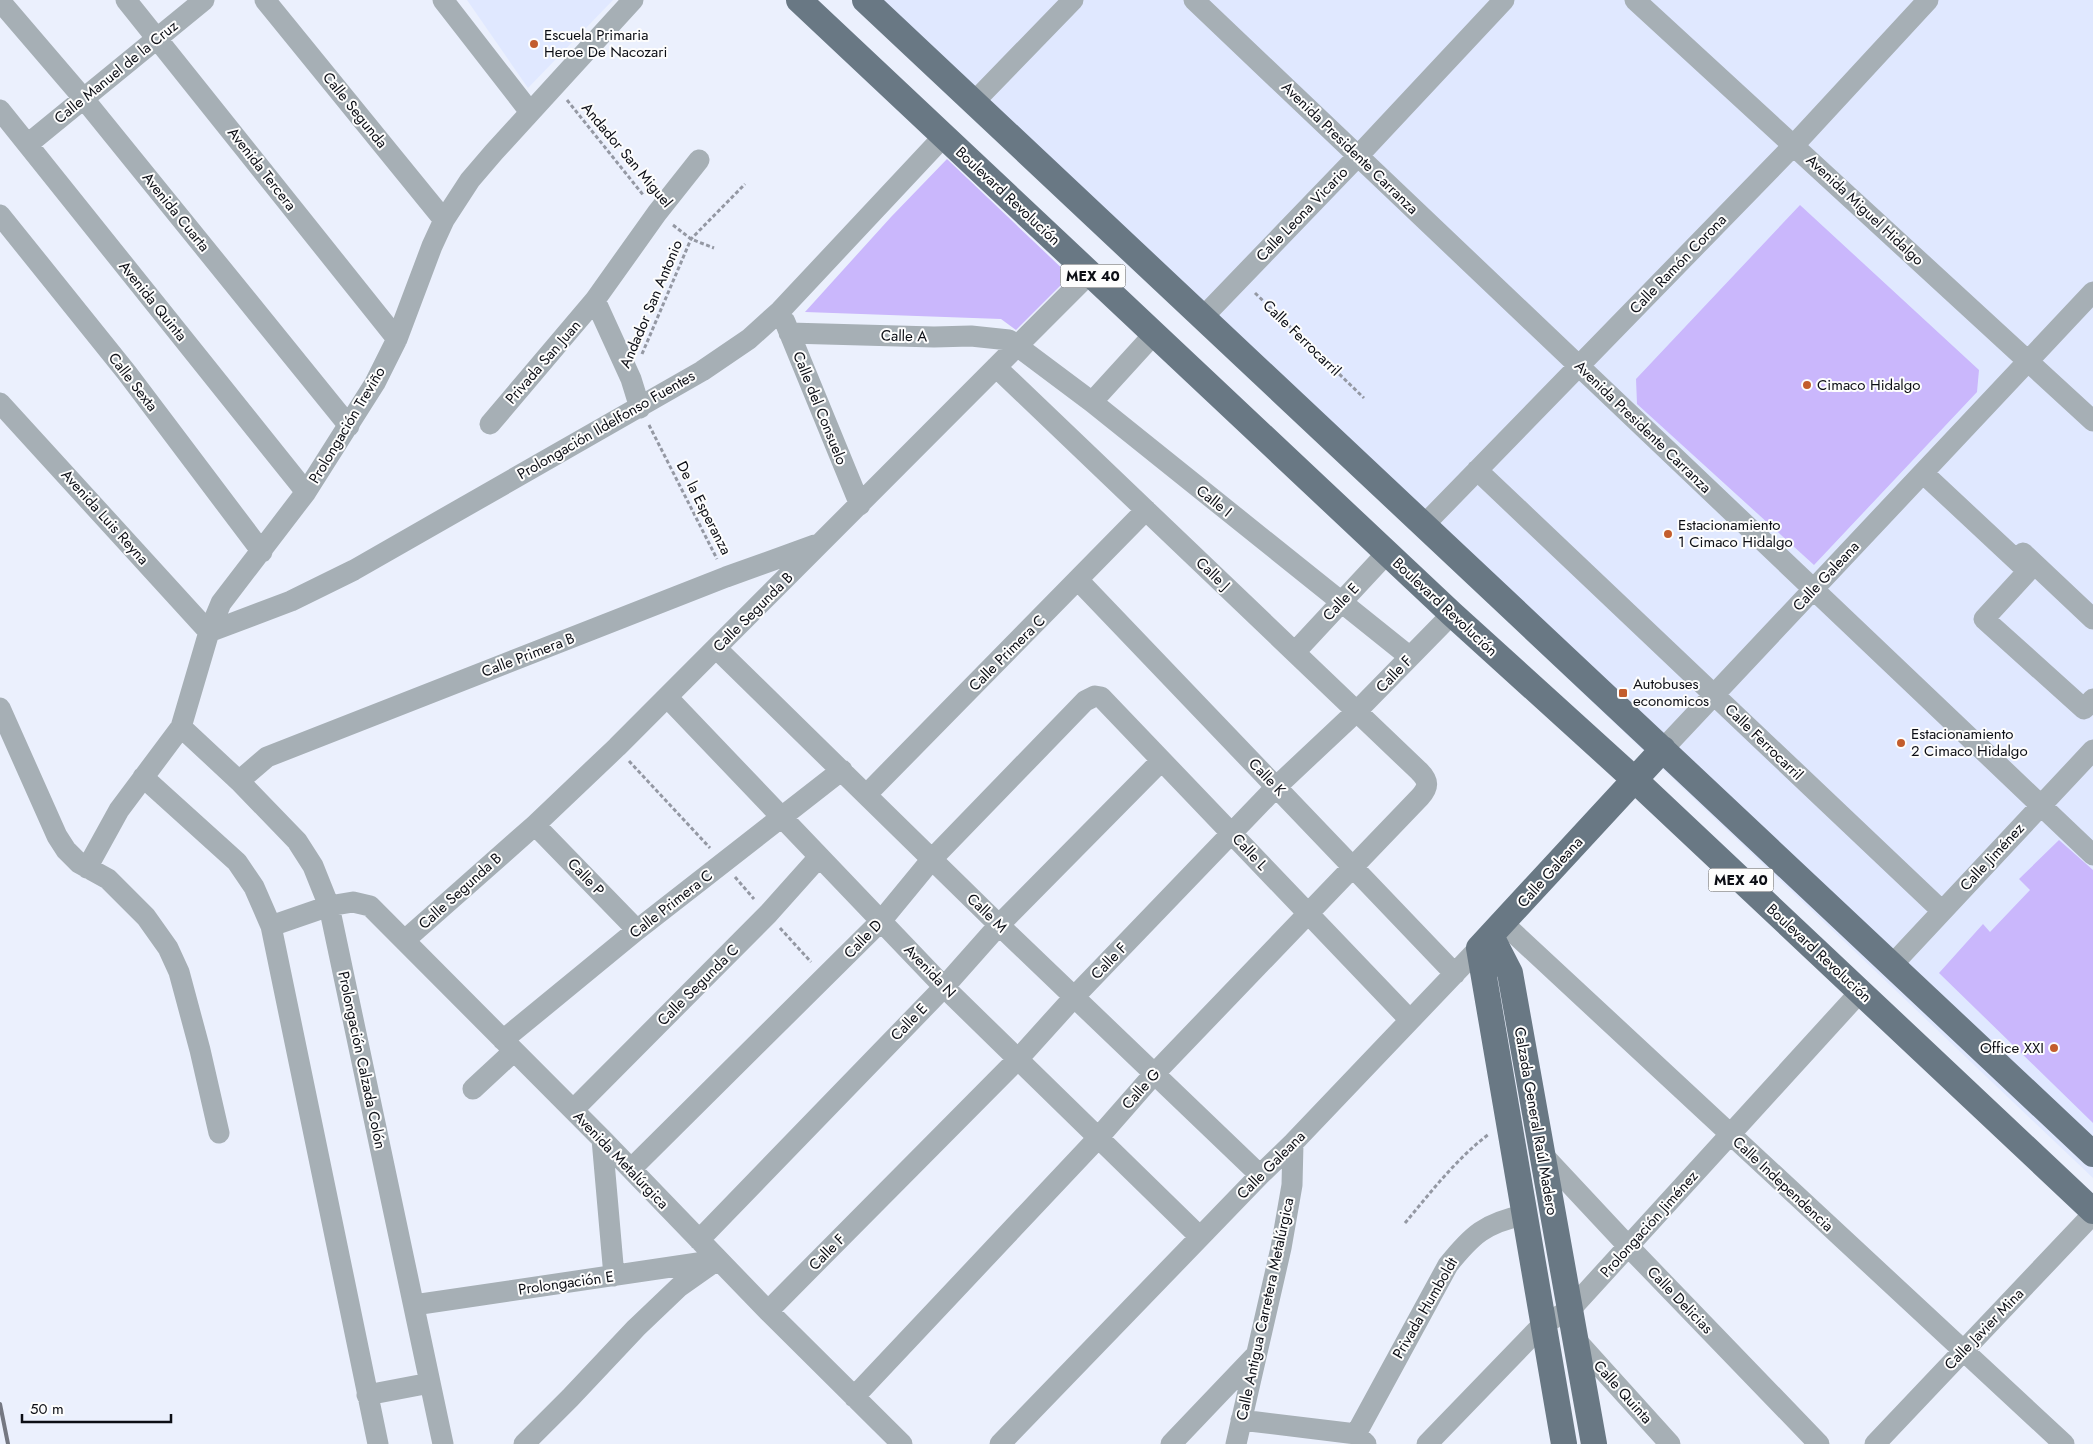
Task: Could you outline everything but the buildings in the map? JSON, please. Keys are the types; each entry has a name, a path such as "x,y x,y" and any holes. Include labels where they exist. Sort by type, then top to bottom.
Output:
{"main road":[{"name":"Boulevard Revolución","path":"799,0 1452,614 1635,780 2093,1213"},
{"name":"MEX 40","path":"865,0 2093,1154"},
{"name":"Calle Galeana","path":"1491,936 1663,749"},
{"name":"Calzada General Raúl Madero","path":"1491,936 1508,1122 1564,1444"},
{"name":"Calzada General Raúl Madero","path":"1491,936 1510,973 1594,1444"}],"street":[{"name":"Avenida Tercera","path":"126,0 396,339"},
{"name":"Calle Manuel de la Cruz","path":"28,144 204,0"},
{"name":"Calle Segunda","path":"265,0 444,220"},
{"path":"443,0 530,112"},
{"name":"Prolongación Treviño","path":"87,868 119,810 181,727 209,632 221,603 262,552 306,492 375,383 396,339 444,220 476,173 633,0"},
{"path":"974,102 1073,0"},
{"name":"Avenida Presidente Carranza","path":"1194,0 2093,855"},
{"name":"Calle Leona Vicario","path":"1203,317 1358,156 1504,0"},
{"name":"Avenida Miguel Hidalgo","path":"1635,0 2029,360 2093,421"},
{"name":"Calle Ramón Corona","path":"1424,525 1794,145 1928,0"},
{"name":"Avenida Cuarta","path":"0,1 84,99 349,426"},
{"name":"Avenida Quinta","path":"0,110 306,492"},
{"name":"Prolongación Ildelfonso Fuentes","path":"209,632 291,601 354,570 702,371 749,339 780,311 944,136"},
{"path":"657,213 699,160"},
{"name":"Privada San Juan","path":"490,424 595,300 657,213"},
{"name":"Calle Sexta","path":"0,214 127,373 262,552"},
{"name":"Calle Segunda B","path":"405,940 534,825 668,698 1090,273"},
{"name":"Calle Galeana","path":"1663,749 2093,292"},
{"path":"595,300 631,379 640,408"},
{"name":"Calle del Consuelo","path":"780,311 860,505"},
{"name":"Calle A","path":"789,333 934,337 971,336 1009,340 1017,347"},
{"path":"1092,402 1154,334"},
{"name":"Calle I","path":"1017,347 1092,402 1340,603 1410,657"},
{"name":"Calle J","path":"996,367 1426,778 1428,783"},
{"name":"Avenida Luis Reyna","path":"0,402 209,632"},
{"name":"Calle Ferrocarril","path":"1477,470 1942,911"},
{"path":"1926,470 2093,619"},
{"path":"1926,470 2028,572 1984,619 2084,709 2093,699"},
{"name":"Calle Primera C","path":"867,794 1146,510"},
{"name":"Calle Primera B","path":"239,781 267,758 726,577 802,551 824,540"},
{"name":"Calle E","path":"1295,652 1387,552"},
{"name":"Calle K","path":"1078,580 1455,974"},
{"name":"Calle F","path":"768,1311 1019,1058 1075,996 1276,787 1357,712 1452,614"},
{"name":"Calle M","path":"717,649 999,925 1260,1175"},
{"name":"Calle L","path":"1085,701 1095,696 1101,697 1410,1020"},
{"name":"Avenida N","path":"668,698 944,986 1200,1237"},
{"name":"Calle D","path":"631,1169 881,921 932,859 1085,701"},
{"path":"0,708 57,836 66,850 87,868 108,879 146,917 168,948 179,972 200,1050 219,1133"},
{"name":"Prolongación Calzada Colón","path":"181,727 239,781 297,841 313,866 329,906 444,1444"},
{"name":"Calle Jiménez","path":"1892,965 2093,750"},
{"name":"Calle E","path":"699,1240 944,986 999,925 1161,761"},
{"name":"Calle Primera C","path":"473,1090 508,1046 638,930 842,770"},
{"path":"143,777 237,862 254,887 271,926 378,1444"},
{"name":"Calle G","path":"854,1397 1098,1138 1155,1073 1426,790 1428,783"},
{"name":"Calle P","path":"534,825 638,930"},
{"name":"Calle Segunda C","path":"573,1110 768,914 820,856"},
{"name":"Avenida Metalúrgica","path":"271,926 329,906 353,902 370,906 602,1139 768,1311 902,1444"},
{"name":"Calle Galeana","path":"1000,1444 1491,936"},
{"name":"Calle Independencia","path":"1491,936 1730,1134 2064,1444"},
{"name":"Prolongación Jiménez","path":"1427,1444 1543,1324 1570,1310 1860,992"},
{"path":"602,1139 614,1276"},
{"name":"Calle Antigua Carretera Metalúrgica","path":"1236,1444 1254,1357 1281,1248 1292,1185 1293,1143"},
{"name":"Calle Delicias","path":"1542,1154 1819,1444"},
{"name":"Calle Javier Mina","path":"1875,1444 2093,1213"},
{"name":"Privada Humboldt","path":"1361,1439 1448,1265 1465,1243 1483,1228 1503,1219 1524,1215"},
{"path":"524,1444 678,1287 718,1260"},
{"name":"Prolongación E","path":"414,1305 718,1260"},
{"name":"Calle Quinta","path":"1576,1340 1670,1444"},
{"path":"1170,1444 1254,1357"},
{"path":"367,1395 430,1383"},
{"path":"1241,1420 1361,1439"}],"path":[{"name":"Andador San Miguel","path":"555,85 657,213 691,238 714,248"},
{"path":"691,238 744,184"},
{"name":"Andador San Antonio","path":"631,379 691,238"},
{"name":"Calle Ferrocarril","path":"1240,279 1364,398"},
{"name":"De la Esperanza","path":"640,408 726,577"},
{"path":"1405,1223 1452,1167 1474,1145 1508,1122"}],"shaded area":[{"name":"Escuela Primaria Heroe De Nacozari","path":"467,0 613,0 528,88"},
{"path":"854,0 2093,0 2093,1178"}],"railway":[{"path":"0,1404 8,1444"}],"place":[{"name":"Escuela Primaria Heroe De Nacozari","path":"534,44"},
{"name":"Cimaco Hidalgo","path":"1807,385"},
{"name":"Estacionamiento 1 Cimaco Hidalgo","path":"1668,534"},
{"name":"Autobuses economicos","path":"1623,693"},
{"name":"Estacionamiento 2 Cimaco Hidalgo","path":"1901,743"},
{"name":"Office XXI","path":"2054,1048"}]}
